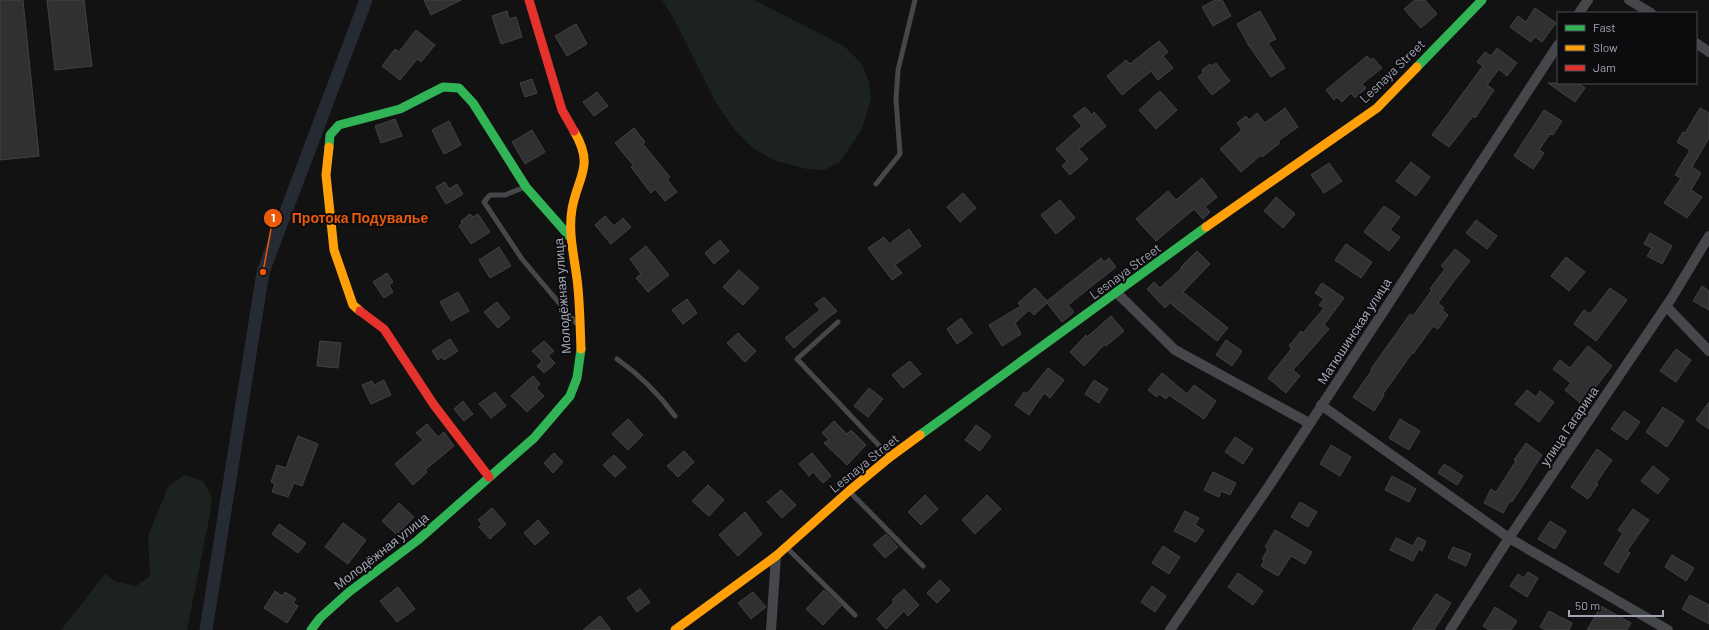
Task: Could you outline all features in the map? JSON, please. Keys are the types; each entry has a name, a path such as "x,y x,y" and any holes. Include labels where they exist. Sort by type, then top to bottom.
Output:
{"street":[{"name":"Молодёжная улица","path":"311,630 320,618 349,592 418,540 534,438 570,396 577,378 581,353 576,280 570,237 572,209 585,168 584,146 562,110 529,0"},
{"name":"Lesnaya Street","path":"675,630 776,556 849,491 890,457 1242,201 1377,108 1482,0"},
{"path":"1580,12 1588,0"},
{"path":"1629,0 1649,12"},
{"path":"1697,44 1709,52"},
{"name":"Матюшинская улица","path":"1170,630 1269,486 1557,47"},
{"path":"489,477 434,405 384,329 353,305 334,250 326,175 330,135 339,124 400,109 443,87 459,88 472,102 526,187 570,237"},
{"name":"улица Гагарина","path":"1450,630 1509,538 1666,306 1709,236"},
{"path":"1117,293 1176,350 1309,423"},
{"path":"1666,306 1709,351"},
{"path":"1321,405 1509,538 1668,630"},
{"path":"771,630 776,556"}],"lane":[{"path":"876,184 900,154 896,99 898,70 915,0"},
{"path":"526,187 505,195 490,195 484,202 522,259 579,327"},
{"path":"838,322 797,359 890,457"},
{"path":"617,359 636,372 660,396 675,416"},
{"path":"849,491 923,566"},
{"path":"786,547 855,615"}],"shaded area":[{"path":"662,0 754,0 844,46 862,64 869,82 871,99 862,129 840,162 824,170 807,169 776,161 754,149 734,129 716,103 674,19"},
{"path":"185,475 203,481 212,497 187,630 61,630 105,574 114,581 136,586 150,576 148,536 169,485"}],"building":[{"path":"0,0 23,0 39,156 0,160"},
{"path":"47,0 84,0 92,66 55,70"},
{"path":"424,0 461,0 431,15"},
{"path":"1215,0 1222,0 1231,16 1213,26 1202,7"},
{"path":"1415,0 1425,0 1437,14 1421,28 1404,9"},
{"path":"1535,8 1556,23 1542,42 1535,37 1531,42 1510,27 1518,16 1526,22"},
{"path":"507,11 509,19 516,17 522,37 501,44 492,16"},
{"path":"1260,11 1276,39 1268,43 1285,68 1271,77 1249,46 1237,24"},
{"path":"576,24 587,44 567,56 555,36"},
{"path":"416,30 435,45 421,62 417,59 400,80 382,66 395,49 399,52"},
{"path":"1159,41 1168,52 1163,56 1173,68 1158,80 1151,71 1122,95 1107,76 1126,60 1130,64"},
{"path":"1497,48 1517,63 1507,76 1499,69 1487,85 1494,90 1475,118 1473,116 1449,147 1432,135 1483,66 1477,62 1485,52 1491,56"},
{"path":"1367,56 1371,60 1373,58 1382,68 1362,84 1366,88 1355,98 1351,93 1342,102 1337,97 1334,100 1326,90"},
{"path":"1216,63 1230,81 1212,95 1198,77 1203,73 1202,70 1210,64 1212,66"},
{"path":"532,79 537,93 525,97 520,83"},
{"path":"1548,83 1579,84 1585,88 1575,102"},
{"path":"1160,91 1177,110 1156,129 1139,110"},
{"path":"597,92 608,106 594,116 583,102"},
{"path":"1085,107 1092,115 1094,112 1106,126 1079,149 1088,159 1070,175 1062,166 1067,161 1056,149 1082,126 1073,116"},
{"path":"1285,108 1298,127 1278,141 1280,143 1262,157 1261,155 1241,172 1220,149 1242,130 1237,123 1246,116 1249,120 1257,113 1265,123"},
{"path":"1700,108 1709,113 1709,138 1692,167 1701,173 1691,190 1702,197 1687,218 1664,203 1681,178 1675,175 1690,150 1677,142 1683,132 1685,133"},
{"path":"1544,110 1562,121 1553,135 1550,134 1539,150 1544,153 1533,169 1514,156"},
{"path":"395,119 402,136 381,143 375,126"},
{"path":"449,121 461,145 444,154 432,130"},
{"path":"634,128 645,142 643,144 670,177 667,179 677,192 665,201 655,189 651,193 631,167 633,165 615,143"},
{"path":"532,130 545,152 525,164 512,142"},
{"path":"1411,162 1430,177 1416,196 1396,181"},
{"path":"1329,163 1342,181 1324,193 1311,175"},
{"path":"1202,178 1217,197 1205,207 1210,212 1203,219 1194,209 1156,241 1136,219 1168,191 1176,200"},
{"path":"445,182 449,189 457,184 463,194 446,204 436,187"},
{"path":"963,193 976,208 960,222 947,207"},
{"path":"1276,197 1295,214 1283,228 1264,211"},
{"path":"1060,200 1075,218 1056,234 1041,215"},
{"path":"1384,206 1400,217 1390,230 1400,237 1389,251 1364,232"},
{"path":"470,214 473,217 478,214 490,232 471,244 459,226 462,224 461,221"},
{"path":"605,216 614,226 623,218 631,227 611,244 595,225"},
{"path":"1476,220 1497,236 1487,249 1466,233"},
{"path":"909,229 921,246 895,265 902,273 892,280 868,248 884,237 889,244"},
{"path":"1650,233 1672,246 1662,264 1647,256 1652,248 1644,244"},
{"path":"720,240 729,251 714,264 705,253"},
{"path":"1346,244 1372,262 1361,278 1335,260"},
{"path":"646,246 669,275 648,292 636,278 641,274 630,259"},
{"path":"499,247 511,266 490,278 479,260"},
{"path":"1455,249 1470,261 1438,303 1444,308 1442,310 1448,315 1438,329 1433,326 1413,354 1412,353 1383,394 1384,395 1374,411 1353,397 1410,314 1413,316 1432,290 1430,289 1445,269 1441,266"},
{"path":"1197,251 1210,264 1183,292 1228,328 1217,341 1170,303 1165,308 1147,289 1154,282 1160,288 1182,268 1181,267"},
{"path":"1566,257 1585,272 1569,291 1551,276"},
{"path":"1101,258 1104,262 1109,258 1116,267 1068,305 1074,312 1062,322 1047,303 1034,315 1029,310 1015,323 1021,334 1002,346 989,325 1021,306 1018,303 1035,288 1047,301"},
{"path":"739,270 759,288 743,305 723,287"},
{"path":"387,273 393,282 389,285 393,292 384,298 373,282"},
{"path":"1322,283 1344,298 1324,325 1329,329 1293,370 1300,376 1286,393 1268,378 1292,348 1289,346 1301,331 1303,333 1324,308 1319,305 1324,299 1315,293"},
{"path":"1702,286 1709,291 1709,310 1693,301"},
{"path":"1610,288 1627,300 1596,341 1574,324 1584,310 1590,314"},
{"path":"458,292 469,311 451,321 440,302"},
{"path":"824,297 837,311 794,348 785,338 820,310 815,304"},
{"path":"687,299 697,313 683,324 672,310"},
{"path":"497,302 510,318 498,328 484,312"},
{"path":"1111,316 1124,331 1106,346 1104,345 1084,366 1070,352 1086,335 1087,337"},
{"path":"961,318 972,333 957,344 947,329"},
{"path":"738,333 756,351 745,362 727,343"},
{"path":"450,339 458,351 444,360 442,357 438,360 432,351"},
{"path":"1226,340 1242,351 1232,366 1216,355"},
{"path":"320,341 341,343 338,368 317,366"},
{"path":"544,341 554,351 548,356 555,363 544,373 537,366 542,361 532,351"},
{"path":"1588,346 1612,366 1590,394 1594,398 1586,408 1565,390 1571,383 1553,369 1560,360 1570,368"},
{"path":"1676,349 1691,360 1676,382 1660,371"},
{"path":"910,361 921,374 903,388 892,375"},
{"path":"1048,368 1064,380 1050,398 1044,393 1029,415 1015,405 1024,392 1027,394"},
{"path":"1162,373 1187,394 1194,385 1216,401 1204,419 1169,395 1166,399 1159,394 1157,397 1148,390"},
{"path":"533,376 540,384 536,388 544,396 527,412 511,396"},
{"path":"384,380 391,395 371,404 362,385 372,381 374,385"},
{"path":"1094,380 1108,389 1099,403 1085,394"},
{"path":"869,388 883,399 868,417 854,406"},
{"path":"1527,390 1536,397 1540,391 1554,402 1539,422 1515,404"},
{"path":"495,392 506,406 491,418 479,404"},
{"path":"463,401 473,414 464,421 454,409"},
{"path":"1709,402 1709,429 1696,420"},
{"path":"1663,407 1684,421 1667,447 1646,432"},
{"path":"1624,411 1640,422 1627,440 1611,429"},
{"path":"628,419 643,435 628,450 612,434"},
{"path":"1400,419 1420,431 1409,450 1389,438"},
{"path":"834,421 847,434 851,430 866,445 847,465 824,443 829,440 822,433"},
{"path":"427,424 438,437 444,432 454,446 425,470 427,472 413,485 395,464 423,440 416,433"},
{"path":"976,425 991,436 980,451 965,440"},
{"path":"298,436 318,444 302,486 294,483 288,497 272,492 275,484 271,482 277,465 286,468"},
{"path":"1235,437 1253,449 1243,464 1225,452"},
{"path":"1526,443 1542,455 1512,502 1510,501 1503,513 1484,503 1491,489 1496,492 1516,461 1514,460"},
{"path":"1331,445 1351,457 1340,476 1320,464"},
{"path":"1597,449 1612,460 1596,483 1598,484 1588,499 1571,487"},
{"path":"684,451 694,462 678,477 667,466"},
{"path":"554,453 563,462 553,473 544,463"},
{"path":"812,453 831,476 823,483 813,472 809,476 799,464"},
{"path":"614,455 626,467 615,477 603,465"},
{"path":"1444,464 1463,476 1457,485 1438,473"},
{"path":"1653,466 1669,479 1658,494 1641,481"},
{"path":"1213,472 1236,483 1230,495 1221,491 1219,497 1204,490"},
{"path":"1392,476 1416,489 1409,502 1385,490"},
{"path":"708,485 724,500 709,516 692,501"},
{"path":"781,490 796,505 782,518 767,502"},
{"path":"925,495 938,509 921,525 908,512"},
{"path":"987,495 1001,509 975,534 962,520"},
{"path":"1300,502 1317,512 1308,527 1291,517"},
{"path":"399,503 414,517 397,535 382,521"},
{"path":"492,508 506,524 490,539 479,527 482,524 478,520"},
{"path":"1633,509 1649,520 1627,551 1630,553 1618,573 1604,564 1623,533 1618,530"},
{"path":"1185,511 1199,518 1195,525 1204,530 1196,542 1174,531"},
{"path":"745,512 762,534 738,556 719,535"},
{"path":"538,520 549,533 535,545 524,533"},
{"path":"1550,521 1566,531 1555,549 1538,539"},
{"path":"343,523 366,540 348,564 325,547"},
{"path":"279,524 306,543 298,553 272,534"},
{"path":"1275,530 1312,552 1305,564 1291,556 1278,576 1261,566 1264,561 1262,559 1268,549 1265,547"},
{"path":"886,534 898,547 885,558 873,545"},
{"path":"1418,537 1426,541 1422,551 1419,549 1413,561 1390,550 1396,538 1413,546"},
{"path":"1163,546 1180,557 1169,574 1152,563"},
{"path":"1453,547 1471,554 1466,566 1448,558"},
{"path":"1672,555 1694,568 1686,581 1665,567"},
{"path":"1528,572 1538,578 1527,597 1510,586 1518,574 1524,578"},
{"path":"1238,573 1263,591 1253,605 1228,587"},
{"path":"940,580 950,590 937,603 927,593"},
{"path":"1152,586 1166,596 1155,612 1141,602"},
{"path":"398,587 415,609 397,622 380,601"},
{"path":"640,589 650,602 637,612 627,598"},
{"path":"904,589 919,605 908,616 904,611 886,629 877,619 894,602 892,600"},
{"path":"824,590 841,606 823,625 806,609"},
{"path":"275,591 282,596 285,592 296,599 293,603 298,606 287,623 264,608"},
{"path":"753,592 766,607 751,619 738,603"},
{"path":"1436,594 1451,603 1434,630 1412,630"},
{"path":"1690,595 1709,605 1709,624 1682,609"},
{"path":"1601,606 1631,623 1627,630 1587,630"},
{"path":"1495,607 1517,621 1511,630 1489,630 1483,626"},
{"path":"1549,611 1572,623 1569,630 1546,630 1540,627"},
{"path":"600,616 611,630 583,630"}],"waterway":[{"path":"206,630 263,272 366,0"}],"traffic: fast":[{"path":"1417,67 1482,0"},
{"path":"329,147 330,135 339,125 400,109 443,87 459,88 473,103 526,187 570,237"},
{"path":"920,435 1206,227"},
{"path":"311,630 320,618 349,592 418,540 534,438 570,396 577,378 581,349"}],"traffic: slow":[{"path":"1206,227 1377,108 1417,67"},
{"path":"574,131 580,143 584,163 571,218 572,244 579,296 581,349"},
{"path":"329,147 326,175 334,250 353,305 360,311"},
{"path":"675,630 776,556 849,491 890,457 920,435"}],"traffic: jam":[{"path":"529,0 562,110 574,131"},
{"path":"360,311 384,329 434,405 489,477"}],"place":[{"name":"Протока Подувалье","path":"263,272"}]}
